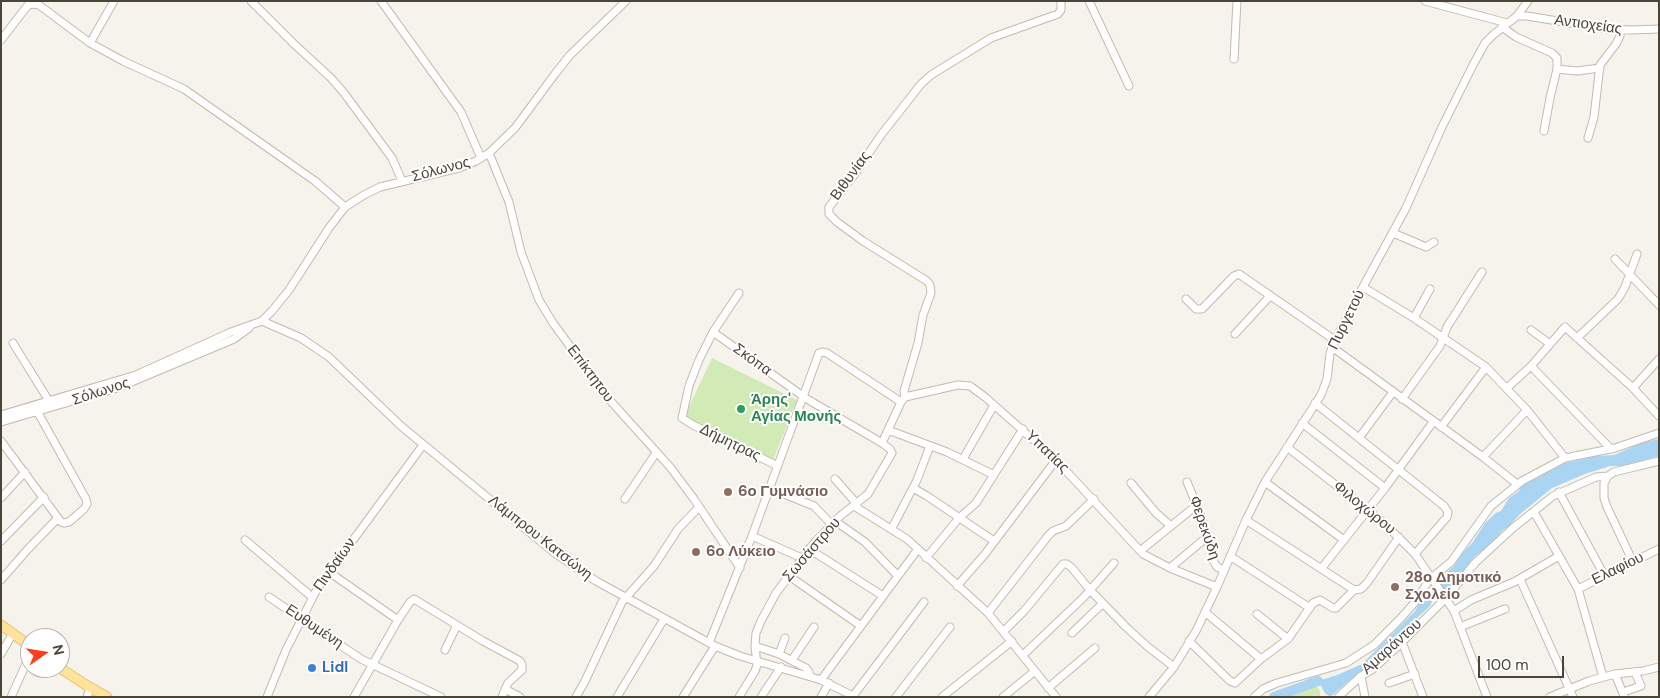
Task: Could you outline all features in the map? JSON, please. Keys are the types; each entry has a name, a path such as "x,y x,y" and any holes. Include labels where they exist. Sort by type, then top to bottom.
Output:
{"main road":[{"path":"1,625 20,638"},
{"path":"70,677 88,692 107,697"}],"street":[{"path":"90,43 114,1"},
{"path":"251,1 282,34 340,89 392,158 402,181"},
{"path":"381,1 461,112 481,158"},
{"name":"Σόλωνος","path":"1,422 131,382 234,339 262,321 289,290 329,228 345,207 380,187 450,171 489,153 515,128 570,55 626,1"},
{"name":"Βιθυνίας","path":"903,400 918,343 923,315 931,292 930,283 889,259 844,227 829,214 829,207 925,79 944,65 991,38 1058,14 1061,10 1061,1"},
{"path":"1089,1 1129,86"},
{"path":"1234,59 1237,1"},
{"name":"Πυργετού","path":"1149,697 1174,667 1189,641 1217,587 1265,482 1321,394 1327,379 1330,354 1334,344 1418,186 1442,127 1473,65 1486,43 1504,25 1517,16 1528,1"},
{"path":"1431,2 1504,25 1516,37 1554,54 1558,60 1557,69 1544,131"},
{"path":"1,40 25,8 33,4 39,5 90,43 123,61 184,89 315,181 345,207"},
{"name":"Αντιοχείας","path":"1517,16 1527,16 1594,28 1620,30 1659,29"},
{"path":"1588,138 1594,117 1600,68 1604,59 1616,44 1620,36 1620,30"},
{"path":"1557,69 1600,68"},
{"name":"Επίκτητου","path":"489,153 509,202 521,252 539,300 553,323 607,397 670,467 740,568"},
{"path":"1393,233 1426,247 1434,242"},
{"path":"1577,338 1615,303 1625,287 1637,254"},
{"path":"1615,259 1659,306"},
{"path":"1402,399 1440,346 1447,327 1482,272"},
{"path":"1186,299 1196,309 1202,310 1238,274 1334,344 1402,399 1483,457 1517,484"},
{"path":"1363,287 1414,318 1443,340 1486,367 1527,410 1566,458"},
{"path":"1414,318 1430,289"},
{"path":"713,332 739,293"},
{"path":"1235,334 1270,296"},
{"name":"Λάμπρου Κατσώνη","path":"262,321 301,338 329,357 401,426 556,554 624,598 712,645 810,676 854,696"},
{"name":"Σόλωνος","path":"1,414 136,375 230,332 252,326"},
{"path":"1507,388 1531,366 1565,327 1633,388 1659,416"},
{"path":"1531,330 1550,344"},
{"name":"Σκόπα","path":"713,332 804,397 882,443 891,452"},
{"name":"Δήμητρας","path":"713,332 692,379 682,418 778,466"},
{"path":"13,343 49,401"},
{"path":"683,697 712,645 818,355 822,352 903,400 882,443"},
{"path":"1633,388 1659,359"},
{"path":"1531,366 1611,449"},
{"path":"1441,427 1486,367"},
{"name":"Υπατίας","path":"903,400 962,384 976,389 1056,460 1140,551 1170,568 1217,587"},
{"path":"1359,438 1393,392"},
{"path":"1315,403 1444,506 1448,512 1447,517 1415,554"},
{"path":"962,459 994,404"},
{"path":"1483,457 1527,410"},
{"path":"1,441 58,518 64,523 69,522 84,509 87,504 86,499 37,411"},
{"path":"1321,569 1433,422"},
{"path":"1302,423 1384,488"},
{"path":"926,558 960,518 976,503 1023,429"},
{"path":"888,430 962,459 994,475"},
{"path":"1254,697 1269,686 1339,666 1357,657 1374,645 1416,601 1432,578 1451,562 1491,506 1517,484 1538,471 1566,458 1611,449 1659,433"},
{"name":"Πινδαίων","path":"267,697 312,597 423,445"},
{"path":"892,528 913,488 930,446"},
{"name":"Φιλοχώρου","path":"1287,447 1383,522 1415,554 1454,610 1485,696"},
{"name":"Σωσάστρου","path":"757,660 756,633 760,621 776,593 809,549 834,523 864,498 873,487 891,452"},
{"path":"625,499 656,453"},
{"path":"958,586 1056,460"},
{"name":"Αμαράντου","path":"1338,697 1360,676 1373,669 1402,642 1446,598 1475,563 1513,528 1560,492 1587,480 1659,461"},
{"path":"1,498 25,472"},
{"path":"1608,476 1604,483 1604,498 1632,562"},
{"path":"835,479 856,505 892,528 918,549 988,613 1056,697"},
{"name":"Φερεκύδη","path":"1187,482 1197,505 1214,562 1217,567 1224,570"},
{"path":"1265,482 1344,540"},
{"path":"1131,483 1156,513 1171,526"},
{"path":"769,488 814,506 834,523 865,542 898,576"},
{"path":"913,488 994,541"},
{"path":"1560,492 1604,576"},
{"path":"1,541 44,497"},
{"path":"988,613 1048,536 1053,531 1066,526 1094,499"},
{"path":"38,503 49,504"},
{"path":"1140,551 1197,505"},
{"path":"576,697 585,682 624,598 654,566 678,529 699,507"},
{"path":"1534,512 1578,589 1603,677"},
{"path":"1,580 58,518"},
{"path":"1246,520 1354,590"},
{"path":"752,536 802,558"},
{"path":"1170,568 1206,537"},
{"path":"1189,641 1230,681 1235,682 1288,639 1313,602 1320,600 1336,608 1354,590 1361,589 1399,537"},
{"path":"246,540 312,597"},
{"path":"809,549 883,596"},
{"path":"821,680 918,549"},
{"name":"Ελαφίου","path":"1578,589 1659,549"},
{"path":"1230,556 1310,608"},
{"path":"1454,610 1471,600 1520,579 1559,556"},
{"path":"1023,655 1090,590 1114,563"},
{"path":"1004,631 1024,611 1063,564 1070,565 1102,604 1140,640 1174,667"},
{"path":"329,572 398,620"},
{"path":"789,576 861,626"},
{"path":"1520,579 1574,697"},
{"name":"Ευθυμένη","path":"269,597 353,654 424,693 441,697"},
{"path":"354,697 398,620 411,600 414,599 521,662 522,670 508,683 502,697"},
{"path":"854,696 924,602"},
{"path":"1072,633 1102,604"},
{"path":"1460,627 1505,609"},
{"path":"1204,612 1261,659"},
{"path":"1257,614 1288,639"},
{"path":"627,697 619,694 664,619"},
{"path":"445,650 457,625"},
{"path":"792,660 814,627"},
{"path":"896,697 950,627"},
{"path":"1,654 13,633"},
{"path":"778,654 785,638"},
{"path":"942,697 1012,641"},
{"path":"1402,642 1423,697"},
{"path":"755,646 792,660 808,669 810,676"},
{"path":"1048,688 1095,648"},
{"path":"739,697 756,671 757,660"},
{"path":"761,697 781,667"},
{"path":"1550,697 1569,688 1603,677 1659,667"},
{"path":"1003,697 1035,671"},
{"path":"1615,674 1624,695 1641,686 1635,672"},
{"path":"1389,683 1415,674"},
{"path":"1360,676 1365,697"},
{"path":"11,697 20,677"},
{"path":"821,697 829,683"},
{"path":"505,689 520,697"}],"green space":[{"name":"Άρης' Αγίας Μονής","path":"712,358 797,400 773,460 684,417"},
{"path":"1314,684 1320,690 1320,697 1277,697"}],"water":[{"path":"1659,439 1659,456 1624,466 1610,466 1552,488 1520,514 1492,543 1474,557 1455,583 1435,595 1430,606 1417,618 1409,630 1397,641 1386,644 1367,672 1351,679 1330,697 1325,693 1318,681 1362,664 1415,611 1421,600 1429,594 1439,576 1454,566 1485,523 1501,511 1509,498 1519,491 1520,487 1565,463 1597,456 1614,455 1641,443"}],"waterway":[{"path":"1274,697 1318,681"}],"place":[{"name":"Άρης' Αγίας Μονής","path":"741,409"},
{"name":"6ο Γυμνάσιο","path":"728,492"},
{"name":"6ο Λύκειο","path":"696,552"},
{"name":"28ο Δημοτικό Σχολείο","path":"1395,587"},
{"name":"Lidl","path":"312,668"}]}
